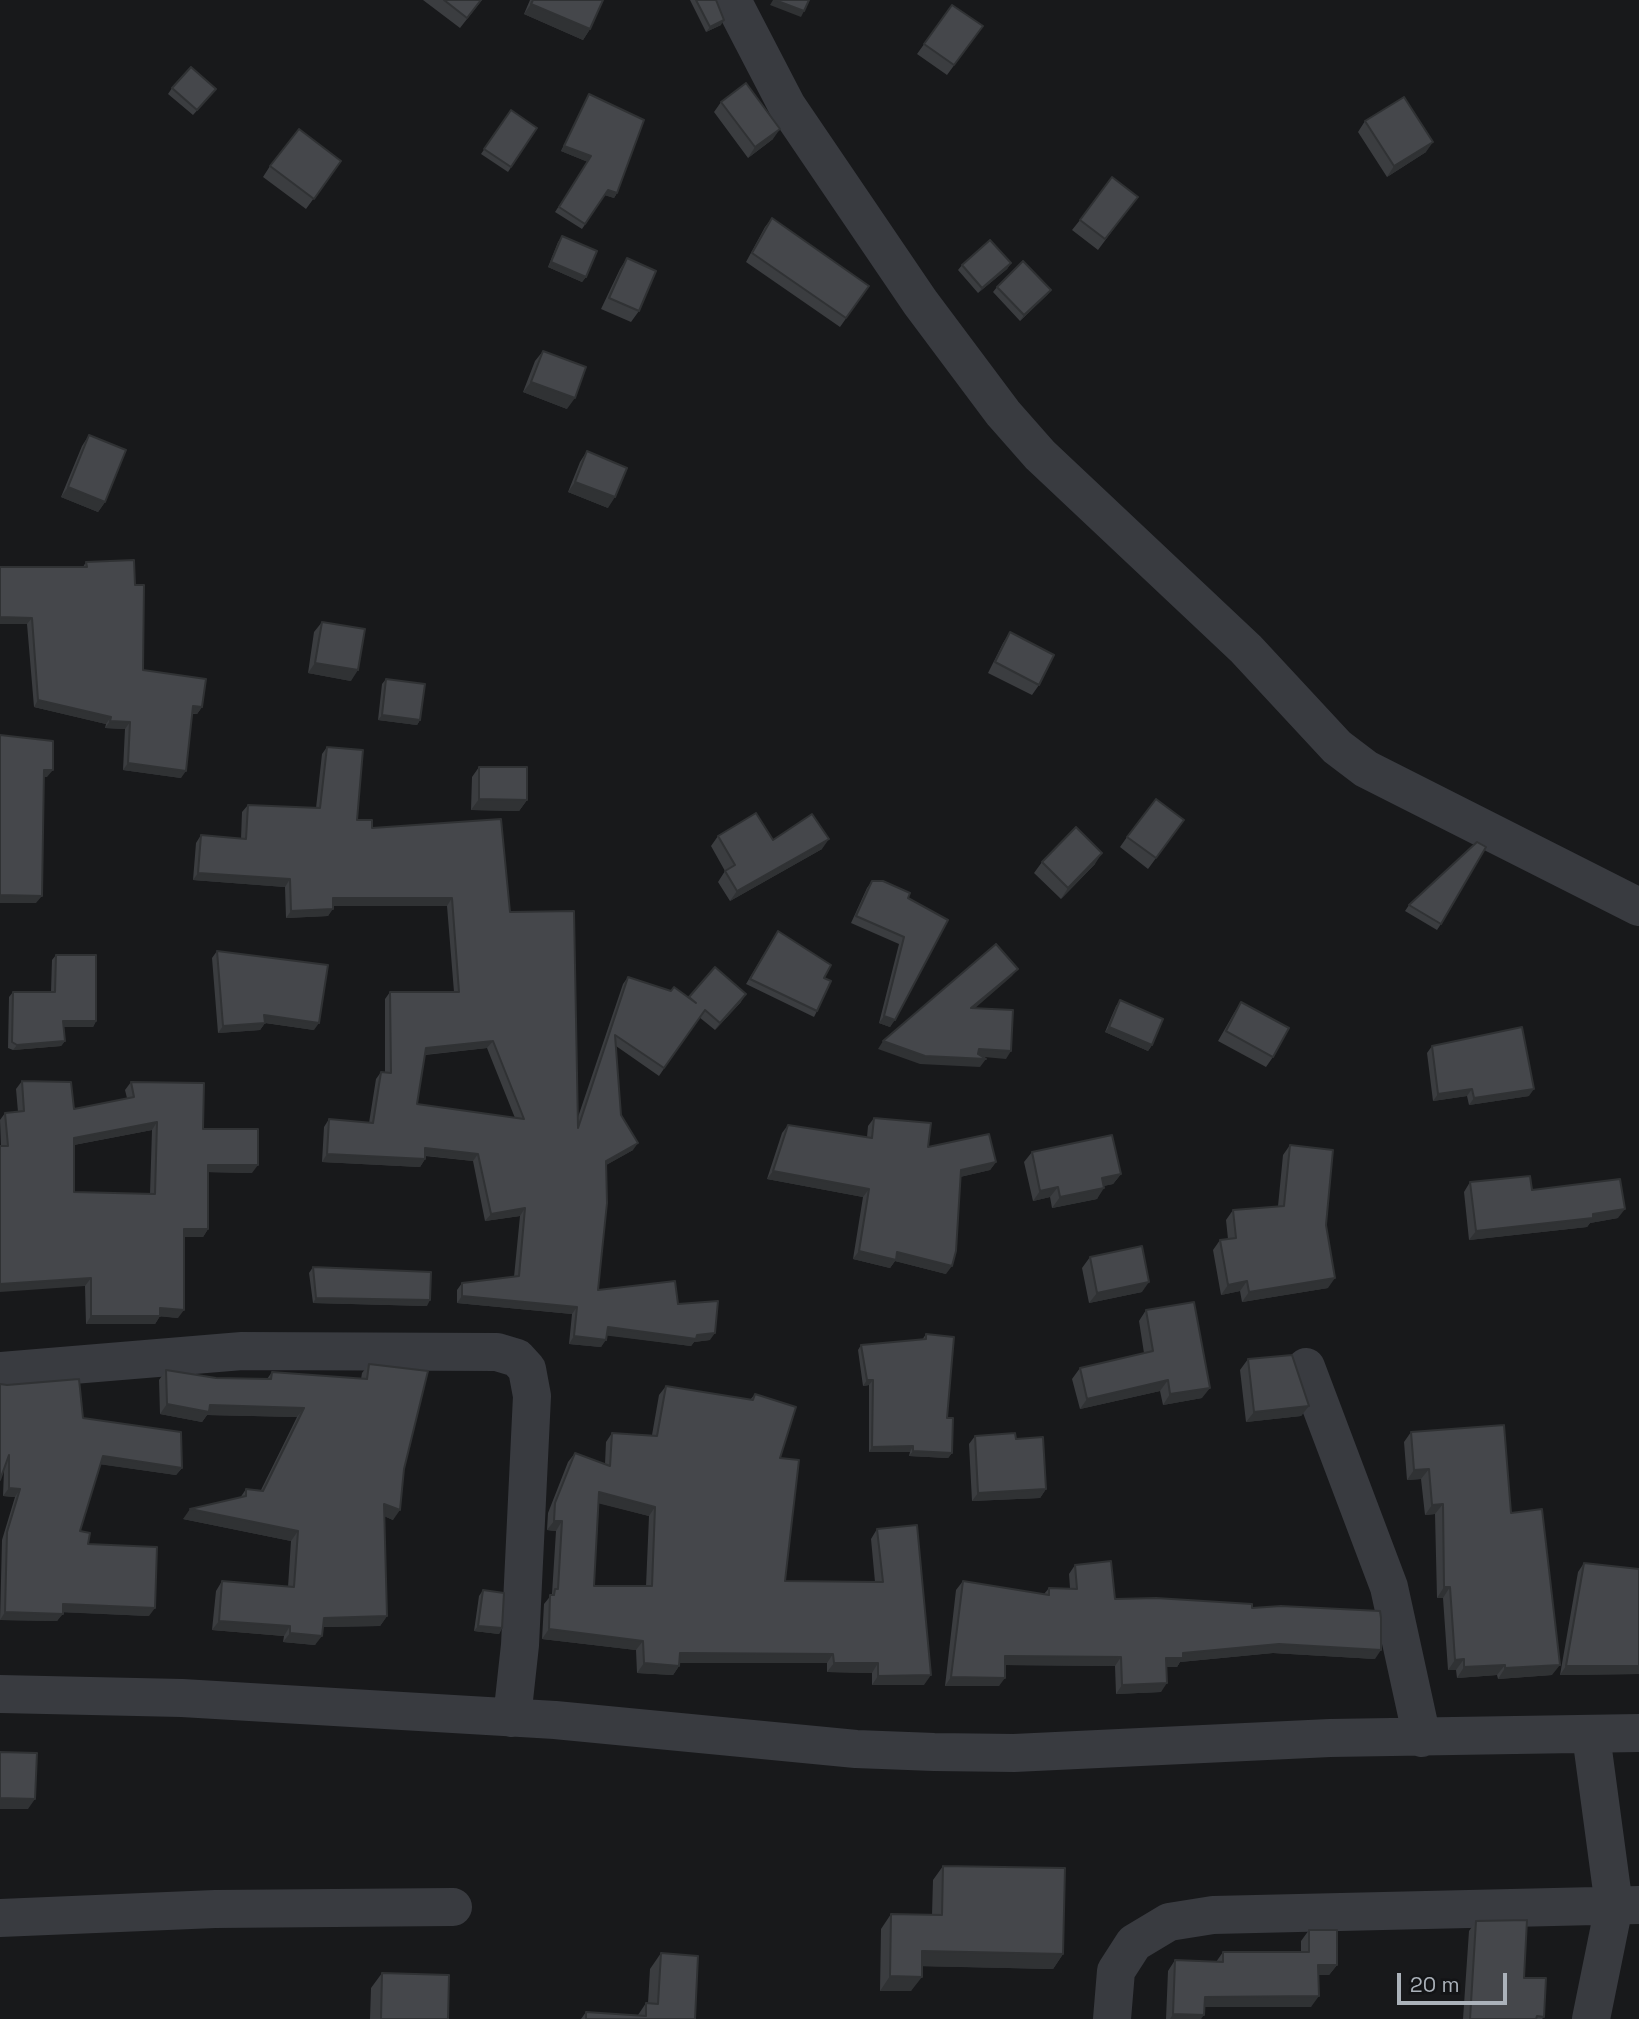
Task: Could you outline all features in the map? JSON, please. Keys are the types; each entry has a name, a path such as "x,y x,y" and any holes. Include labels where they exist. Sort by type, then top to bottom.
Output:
{"street":[{"path":"732,0 787,106 904,279 1003,413 1040,455 1246,649 1337,747 1366,769 1639,907"},
{"path":"0,1371 242,1351 498,1352 517,1359 527,1369 532,1396 522,1603 512,1718"},
{"path":"1306,1367 1389,1587 1422,1738"},
{"path":"0,1694 183,1698 512,1718 856,1749 934,1752 1014,1753 1330,1738 1639,1733"},
{"path":"1591,1735 1627,1905 1591,2019"},
{"path":"1112,2019 1115,1971 1134,1943 1169,1923 1213,1915 1627,1905"},
{"path":"0,1918 215,1909 453,1907"}],"building":[{"path":"444,0 481,0 467,18"},
{"path":"533,0 603,0 590,29 531,4"},
{"path":"696,0 716,0 724,20 710,27"},
{"path":"775,0 809,0 804,11"},
{"path":"952,5 983,26 954,65 924,44"},
{"path":"191,67 216,89 197,110 172,88"},
{"path":"746,83 780,129 755,147 721,102"},
{"path":"589,94 644,120 617,193 608,190 585,224 559,207 591,156 564,146"},
{"path":"1404,97 1433,142 1394,166 1365,121"},
{"path":"511,110 537,128 511,167 484,149"},
{"path":"299,129 341,161 314,199 270,166"},
{"path":"1112,177 1138,197 1105,239 1080,220"},
{"path":"772,218 869,286 846,318 752,253"},
{"path":"562,236 597,251 586,277 551,262"},
{"path":"990,240 1011,263 982,288 962,265"},
{"path":"627,258 656,271 639,311 609,298"},
{"path":"1023,261 1051,290 1024,315 997,287"},
{"path":"543,351 586,367 575,398 531,382"},
{"path":"89,435 126,450 105,502 68,487"},
{"path":"587,451 627,468 615,497 575,482"},
{"path":"134,560 135,585 144,585 143,670 206,679 202,707 193,706 186,771 128,763 130,722 110,721 111,717 38,700 32,618 0,617 0,567 87,567 86,562"},
{"path":"322,622 365,629 358,670 315,663"},
{"path":"1010,632 1054,655 1039,685 995,662"},
{"path":"386,679 425,684 420,720 382,715"},
{"path":"0,735 53,741 53,770 44,770 42,896 0,895"},
{"path":"327,747 363,750 357,820 372,820 372,828 501,819 510,912 574,911 578,1128 628,977 671,991 674,987 696,1003 689,997 715,967 746,994 720,1023 705,1010 664,1068 615,1035 621,1115 638,1143 606,1161 607,1203 598,1290 675,1281 678,1304 718,1301 715,1333 697,1335 696,1339 608,1327 606,1340 574,1336 577,1307 462,1296 462,1283 519,1276 525,1208 491,1214 478,1154 425,1148 425,1159 327,1154 329,1119 373,1123 381,1072 391,1073 390,992 459,992 452,898 333,898 333,909 291,911 290,879 198,873 201,835 246,839 248,805 320,808","holes":["493,1041 524,1119 417,1104 426,1048"]},
{"path":"479,767 527,767 527,800 479,799"},
{"path":"1156,799 1184,820 1156,858 1127,837"},
{"path":"756,813 773,840 812,814 829,839 737,891 725,871 735,865 718,836"},
{"path":"1076,827 1102,853 1068,888 1042,862"},
{"path":"1477,842 1486,847 1441,924 1409,905"},
{"path":"872,881 883,881 910,893 908,898 948,920 895,1020 884,1016 904,937 856,916"},
{"path":"778,931 831,965 824,978 831,981 817,1011 750,979"},
{"path":"996,944 1018,969 971,1008 1013,1010 1011,1051 979,1049 978,1054 986,1059 925,1056 883,1041"},
{"path":"217,951 328,965 319,1023 264,1015 265,1023 223,1026"},
{"path":"56,955 96,955 96,1021 63,1021 65,1041 17,1045 12,1042 13,992 55,992"},
{"path":"1120,1000 1163,1019 1152,1045 1109,1027"},
{"path":"1241,1002 1289,1028 1273,1057 1226,1031"},
{"path":"1522,1027 1534,1089 1474,1098 1472,1089 1438,1094 1432,1046"},
{"path":"22,1081 71,1082 74,1109 134,1097 131,1082 204,1083 203,1129 258,1129 258,1165 208,1165 208,1229 184,1229 184,1310 160,1308 160,1316 91,1316 91,1278 0,1284 0,1146 8,1146 5,1113 24,1111","holes":["157,1122 155,1194 74,1192 74,1138"]},
{"path":"874,1118 931,1123 928,1147 989,1134 996,1162 961,1170 956,1251 952,1266 897,1252 896,1260 859,1251 869,1189 773,1171 788,1125 872,1138"},
{"path":"1112,1135 1121,1174 1102,1178 1104,1188 1060,1197 1058,1187 1040,1191 1032,1152"},
{"path":"1290,1145 1333,1150 1326,1225 1335,1278 1249,1292 1247,1281 1228,1285 1220,1240 1236,1238 1233,1210 1284,1206"},
{"path":"1530,1176 1532,1190 1620,1179 1625,1209 1593,1214 1593,1218 1476,1231 1470,1182"},
{"path":"1142,1246 1149,1282 1097,1293 1090,1257"},
{"path":"313,1267 431,1272 430,1300 316,1298"},
{"path":"1194,1302 1210,1388 1170,1394 1168,1380 1087,1399 1080,1368 1153,1351 1146,1310"},
{"path":"926,1334 954,1337 947,1418 953,1418 952,1453 913,1451 913,1446 872,1447 873,1380 867,1380 861,1345 926,1339"},
{"path":"1292,1355 1309,1406 1254,1412 1248,1359"},
{"path":"369,1364 428,1371 404,1469 400,1510 384,1504 387,1616 324,1618 322,1636 290,1633 290,1626 219,1621 222,1581 294,1587 298,1531 190,1509 246,1496 246,1489 263,1491 304,1408 210,1405 209,1412 167,1404 166,1370 216,1378 271,1379 272,1372 367,1379"},
{"path":"79,1379 83,1418 181,1432 182,1468 103,1456 80,1531 90,1533 88,1544 157,1547 155,1608 63,1604 63,1614 5,1612 7,1532 20,1489 9,1488 9,1455 0,1480 0,1384"},
{"path":"666,1386 753,1400 755,1394 796,1407 780,1458 799,1460 785,1581 883,1582 877,1529 917,1525 931,1675 878,1676 878,1663 834,1663 833,1654 680,1653 679,1666 644,1663 643,1641 549,1629 550,1595 554,1595 555,1589 558,1589 562,1521 554,1521 555,1503 575,1453 610,1466 612,1433 657,1436","holes":["599,1492 655,1507 652,1586 594,1586"]},
{"path":"1504,1425 1511,1513 1542,1509 1560,1665 1464,1667 1464,1659 1455,1660 1450,1587 1444,1587 1443,1504 1432,1505 1429,1469 1414,1470 1411,1432"},
{"path":"1015,1433 1016,1439 1043,1437 1046,1489 978,1493 975,1436"},
{"path":"1111,1561 1115,1599 1156,1598 1252,1604 1252,1608 1281,1606 1380,1611 1381,1650 1279,1644 1183,1653 1183,1658 1166,1658 1167,1683 1122,1685 1121,1657 1005,1656 1005,1678 951,1677 963,1581 1049,1595 1049,1588 1077,1589 1075,1565"},
{"path":"1584,1563 1639,1569 1639,1666 1566,1666"},
{"path":"483,1590 504,1593 502,1628 478,1626"},
{"path":"0,1752 37,1753 35,1799 0,1798"},
{"path":"943,1866 1065,1868 1063,1954 922,1951 922,1977 890,1976 891,1914 942,1915"},
{"path":"1527,1920 1524,1978 1546,1978 1544,2017 1470,2019 1476,1921"},
{"path":"1309,1930 1337,1930 1337,1965 1318,1965 1319,1996 1205,1997 1204,2015 1173,2014 1175,1960 1223,1962 1223,1952 1309,1952"},
{"path":"661,1953 698,1956 695,2019 586,2019 586,2012 646,2016 646,2003 658,2004"},
{"path":"382,1973 449,1975 448,2019 381,2019"}]}
